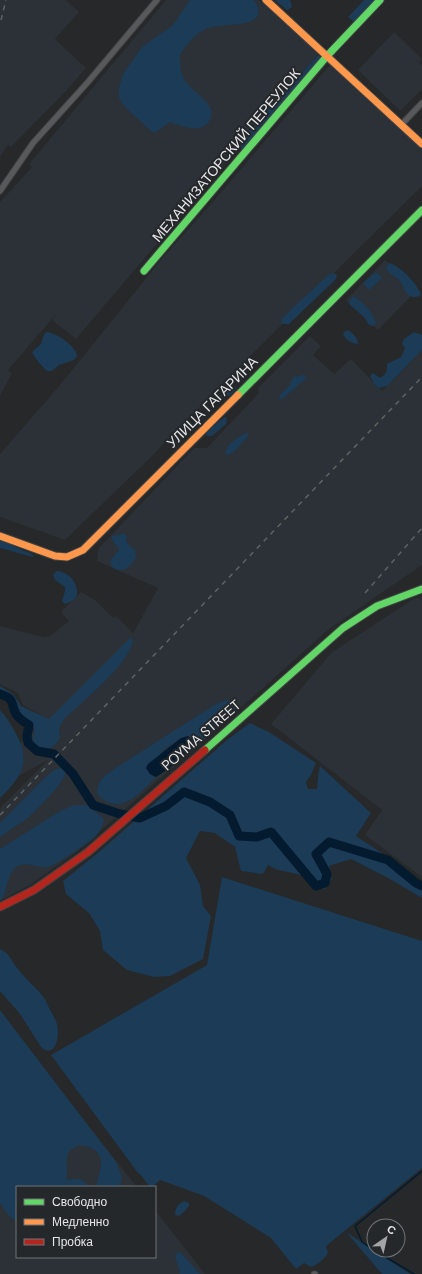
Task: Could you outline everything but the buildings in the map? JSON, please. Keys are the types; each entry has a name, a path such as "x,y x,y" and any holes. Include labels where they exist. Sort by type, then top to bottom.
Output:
{"main road":[{"path":"266,0 422,144"},
{"name":"МЕХАНИЗАТОРСКИЙ ПЕРЕУЛОК","path":"144,271 327,56 380,0"},
{"name":"УЛИЦА ГАГАРИНА","path":"0,536 55,556 67,557 83,550 422,210"},
{"name":"POYMA STREET","path":"0,907 34,890 88,852 343,628 376,606 422,589"}],"street":[{"path":"0,191 33,143 83,88 156,0"},
{"path":"401,125 422,103"}],"shaded area":[{"path":"0,0 66,0 79,12 55,39 86,68 66,91 11,147 8,145 0,157"},
{"path":"166,0 259,0 319,53 76,339 52,320 58,312 8,370 12,373 0,396 0,202 32,167 29,164"},
{"path":"190,0 253,0 257,4 259,14 255,19 249,22 206,29 198,34 188,44 180,55 182,75 187,83 209,105 212,117 208,123 200,128 190,128 170,122 155,133 124,106 119,98 119,88 123,74 142,47 173,25"},
{"path":"275,0 290,0 292,6 287,10"},
{"path":"364,0 375,0 354,22 348,17"},
{"path":"394,32 422,59 419,63 422,65 422,89 400,111 358,70"},
{"path":"318,55 322,58 247,145 241,149 239,145 244,137"},
{"path":"330,65 422,149 422,186 239,367 149,459 65,540 0,517 0,454 60,385 164,256 211,204"},
{"path":"385,260 410,284 415,292 378,330 346,300"},
{"path":"389,263 408,276 419,290 421,294 420,296 411,297 408,295 399,280 387,270 386,267"},
{"path":"376,272 382,278 369,290 363,283"},
{"path":"332,273 336,274 337,277 335,280 289,324 282,324 281,322 283,317"},
{"path":"353,296 360,300 370,311 376,323 373,326 369,325 364,317 349,304"},
{"path":"347,330 355,337 358,342 357,344 346,339 343,333"},
{"path":"46,332 55,334 74,348 77,356 74,360 59,365 52,371 47,371 45,369 32,352 41,344"},
{"path":"414,332 422,335 422,350 387,386 379,388 375,385 370,376 373,373 380,378 385,374 387,364 401,357 405,348 402,344 404,339"},
{"path":"310,336 321,346 313,355 334,374 351,359 382,391 422,350 422,565 329,629 75,853 31,884 0,901 0,808 48,760 0,786 0,764 27,736 48,719 23,705 18,693 0,684 0,626 43,637 50,636 69,621 61,612 81,592 95,600 113,618 116,616 133,633 158,588 97,561 98,549 194,448 207,448 259,393 258,388"},
{"path":"302,375 306,376 306,379 280,400 280,396 289,386 294,376 298,377"},
{"path":"230,384 236,388 233,393 223,399 220,396"},
{"path":"225,417 227,418 226,424 212,436 207,436 207,432"},
{"path":"245,433 248,433 248,436 237,449 229,455 225,454 230,444"},
{"path":"123,533 127,536 126,541 135,550 136,558 127,568 119,570 114,568 111,563 111,560 119,550 112,536"},
{"path":"0,540 30,553 33,557 0,548"},
{"path":"56,571 68,575 76,585 76,597 72,601 65,604 62,601 65,587 55,580 53,575"},
{"path":"418,598 422,600 422,877 365,835 382,810 271,724 331,653 413,599"},
{"path":"130,638 133,639 130,649 115,671 64,719 59,728 60,738 56,744 48,749 38,746 33,740 33,727 19,714 12,698 0,691 0,686 13,694 21,706 49,719"},
{"path":"226,700 232,701 237,705 236,710 205,739 194,742 191,738 181,738 162,751 152,776 156,777 136,796 121,804 113,804 105,801 97,794 99,784 103,778 117,767 216,704"},
{"path":"0,710 20,741 24,759 19,775 0,798"},
{"path":"250,723 269,732 316,763 306,782 308,789 317,789 320,766 371,813 356,836 395,862 422,883 422,898 390,879 351,859 329,866 332,879 325,889 313,888 307,876 278,870 268,865 263,874 241,871 235,847 215,833 200,831 186,858 200,885 203,906 211,916 203,959 170,976 154,977 127,970 103,950 100,931 89,913 66,894 63,881 99,852 227,740"},
{"path":"188,736 194,742 182,757 156,777 150,774 146,768 148,764 181,738"},
{"path":"63,768 66,770 65,775 51,795 29,817 0,837 0,823 50,773 56,769"},
{"path":"74,805 87,805 103,818 102,826 95,837 79,849 48,867 27,864 19,865 12,872 3,897 0,901 0,849 60,811"},
{"path":"222,877 422,941 422,1168 326,1246 328,1253 321,1262 311,1267 304,1263 296,1269 271,1238 204,1196 160,1180 153,1186 149,1186 51,1055 207,965"},
{"path":"0,949 9,955 21,973 42,995 52,1013 57,1024 58,1034 56,1044 50,1050 46,1050 41,1047 20,1014 0,991"},
{"path":"0,1010 116,1162 122,1176 120,1186 97,1186 101,1169 100,1157 90,1147 75,1147 68,1154 66,1178 69,1180 80,1180 88,1186 16,1186 16,1221 9,1216 0,1203"},
{"path":"0,1014 136,1186 16,1186 16,1258 156,1258 156,1211 205,1274 0,1274"},
{"path":"184,1201 189,1203 189,1206 179,1216 175,1215 177,1206"},
{"path":"346,1232 366,1245 366,1255"},
{"path":"176,1253 181,1253 200,1274 179,1274 180,1271 175,1258"},
{"path":"368,1258 386,1258 410,1274 382,1274"}],"waterway":[{"path":"0,694 11,700 17,716 29,725 27,736 28,743 37,751 54,754 73,774 93,805 120,814 140,818 166,806 184,792 210,802 230,815 239,836 257,837 271,832 316,886 325,883 327,874 316,854 329,842 388,860 416,883 422,886"},
{"path":"366,1245 362,1242 355,1226 422,1171"},
{"path":"387,1258 414,1274"}],"railway":[{"path":"1,20 6,0"},
{"path":"0,815 422,377"},
{"path":"365,593 422,528"}],"traffic: fast":[{"path":"144,271 327,56 380,0"},
{"path":"238,395 422,210"},
{"path":"205,750 343,628 377,606 422,589"}],"traffic: slow":[{"path":"266,0 422,144"},
{"path":"0,536 55,556 67,557 83,550 238,395"}],"traffic: jam":[{"path":"0,907 34,890 88,852 205,750"}]}
